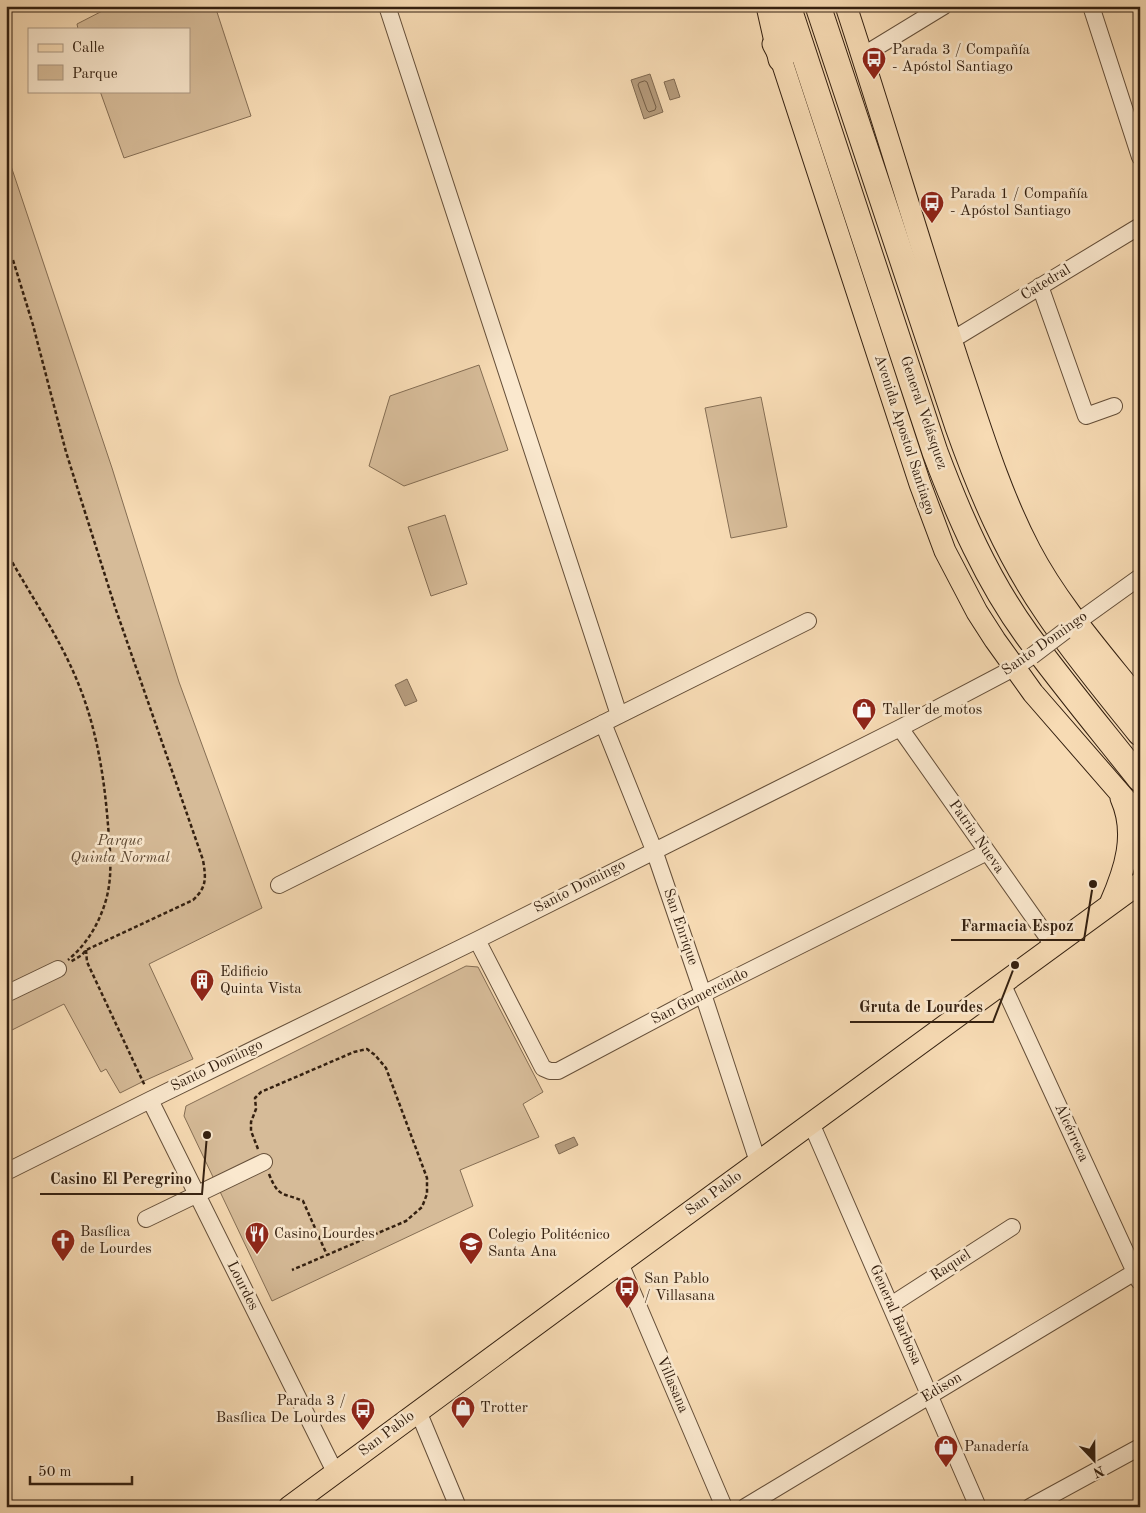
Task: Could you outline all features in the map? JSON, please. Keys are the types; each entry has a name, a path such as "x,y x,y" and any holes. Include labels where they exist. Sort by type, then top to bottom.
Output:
{"highway":[{"path":"769,6 781,60"},
{"name":"General Velásquez","path":"788,6 932,444 962,518 990,574 1027,634 1140,779"},
{"name":"General Velásquez","path":"818,6 958,427 983,495 1012,556 1046,612 1140,733"}],"main road":[{"name":"Avenida Apostol Santiago","path":"759,6 768,33 781,60 932,518 961,583 977,612 1033,693 1140,816"},
{"path":"846,6 952,340 993,466 1005,496 1030,550 1071,626 1140,701"},
{"path":"1110,904 1122,876 1129,840 1126,814 1116,789"},
{"name":"San Pablo","path":"289,1507 1140,883"}],"street":[{"path":"387,6 619,715"},
{"path":"862,56 944,6"},
{"path":"1090,6 1140,157"},
{"name":"Catedral","path":"952,340 1140,226"},
{"path":"1040,286 1086,416 1114,406"},
{"name":"Santo Domingo","path":"6,1172 477,940 900,728 1014,668 1140,577"},
{"path":"279,885 808,621"},
{"name":"San Enrique","path":"603,723 654,850 758,1162"},
{"name":"Patria Nueva","path":"900,728 1053,945"},
{"name":"San Gumercindo","path":"477,940 543,1068 550,1071 558,1071 703,994 987,852"},
{"path":"6,994 58,969"},
{"name":"Alcérreca","path":"1002,983 1138,1274"},
{"name":"Lourdes","path":"150,1100 335,1472"},
{"name":"General Barbosa","path":"811,1123 978,1507"},
{"path":"146,1219 264,1162"},
{"name":"Raquel","path":"891,1305 1012,1228"},
{"name":"Villasana","path":"620,1263 724,1507"},
{"name":"Edison","path":"745,1507 1138,1274"},
{"path":"418,1411 458,1507"},
{"path":"1030,1507 1140,1447"}],"path":[{"path":"6,269 13,260 33,325 66,452 115,607 203,860 205,871 204,888 193,900 86,950 82,955 58,969"},
{"path":"6,551 58,640 78,684 89,714 99,752 107,799 111,872 106,899 96,926 86,942 76,954 58,969"},
{"path":"86,950 87,962 144,1081 150,1100"},
{"path":"292,1270 327,1255 406,1221 422,1207 427,1194 427,1178 386,1068 367,1049 354,1052 261,1092 255,1098 256,1109 251,1122 251,1131 274,1186 281,1194 303,1201 327,1255"}],"green space":[{"path":"112,6 215,6 251,116 124,158 100,92 190,92 190,28 78,28 77,24"},
{"name":"Parque Quinta Normal","path":"6,151 112,468 179,682 262,908 149,964 193,1059 120,1093 106,1069 101,1072 64,1004 6,1033"},
{"path":"479,365 508,450 404,486 369,466 390,396"},
{"path":"761,397 787,527 731,538 705,408"},
{"path":"445,515 467,584 431,596 408,527"},
{"path":"466,966 478,967 543,1092 523,1104 539,1137 460,1170 473,1206 272,1301 184,1116 186,1106"}],"water":[{"path":"650,74 663,112 644,119 631,80"},
{"path":"674,79 680,97 670,100 664,82"},
{"path":"407,679 417,701 405,706 395,685"},
{"path":"574,1137 578,1145 559,1154 555,1145"}],"place":[{"name":"Parada 3 / Compañía - Apóstol Santiago","path":"874,80"},
{"name":"Parada 1 / Compañía - Apóstol Santiago","path":"932,224"},
{"name":"Taller de motos","path":"864,731"},
{"name":"Farmacia Espoz","path":"1093,884"},
{"name":"Gruta de Lourdes","path":"1015,965"},
{"name":"Edificio Quinta Vista","path":"202,1002"},
{"name":"Casino El Peregrino","path":"207,1135"},
{"name":"Casino Lourdes","path":"257,1255"},
{"name":"Basílica de Lourdes","path":"63,1262"},
{"name":"Colegio Politécnico Santa Ana","path":"471,1265"},
{"name":"San Pablo / Villasana","path":"627,1309"},
{"name":"Trotter","path":"463,1429"},
{"name":"Parada 3 / Basílica De Lourdes","path":"363,1431"},
{"name":"Panadería","path":"946,1468"}]}
